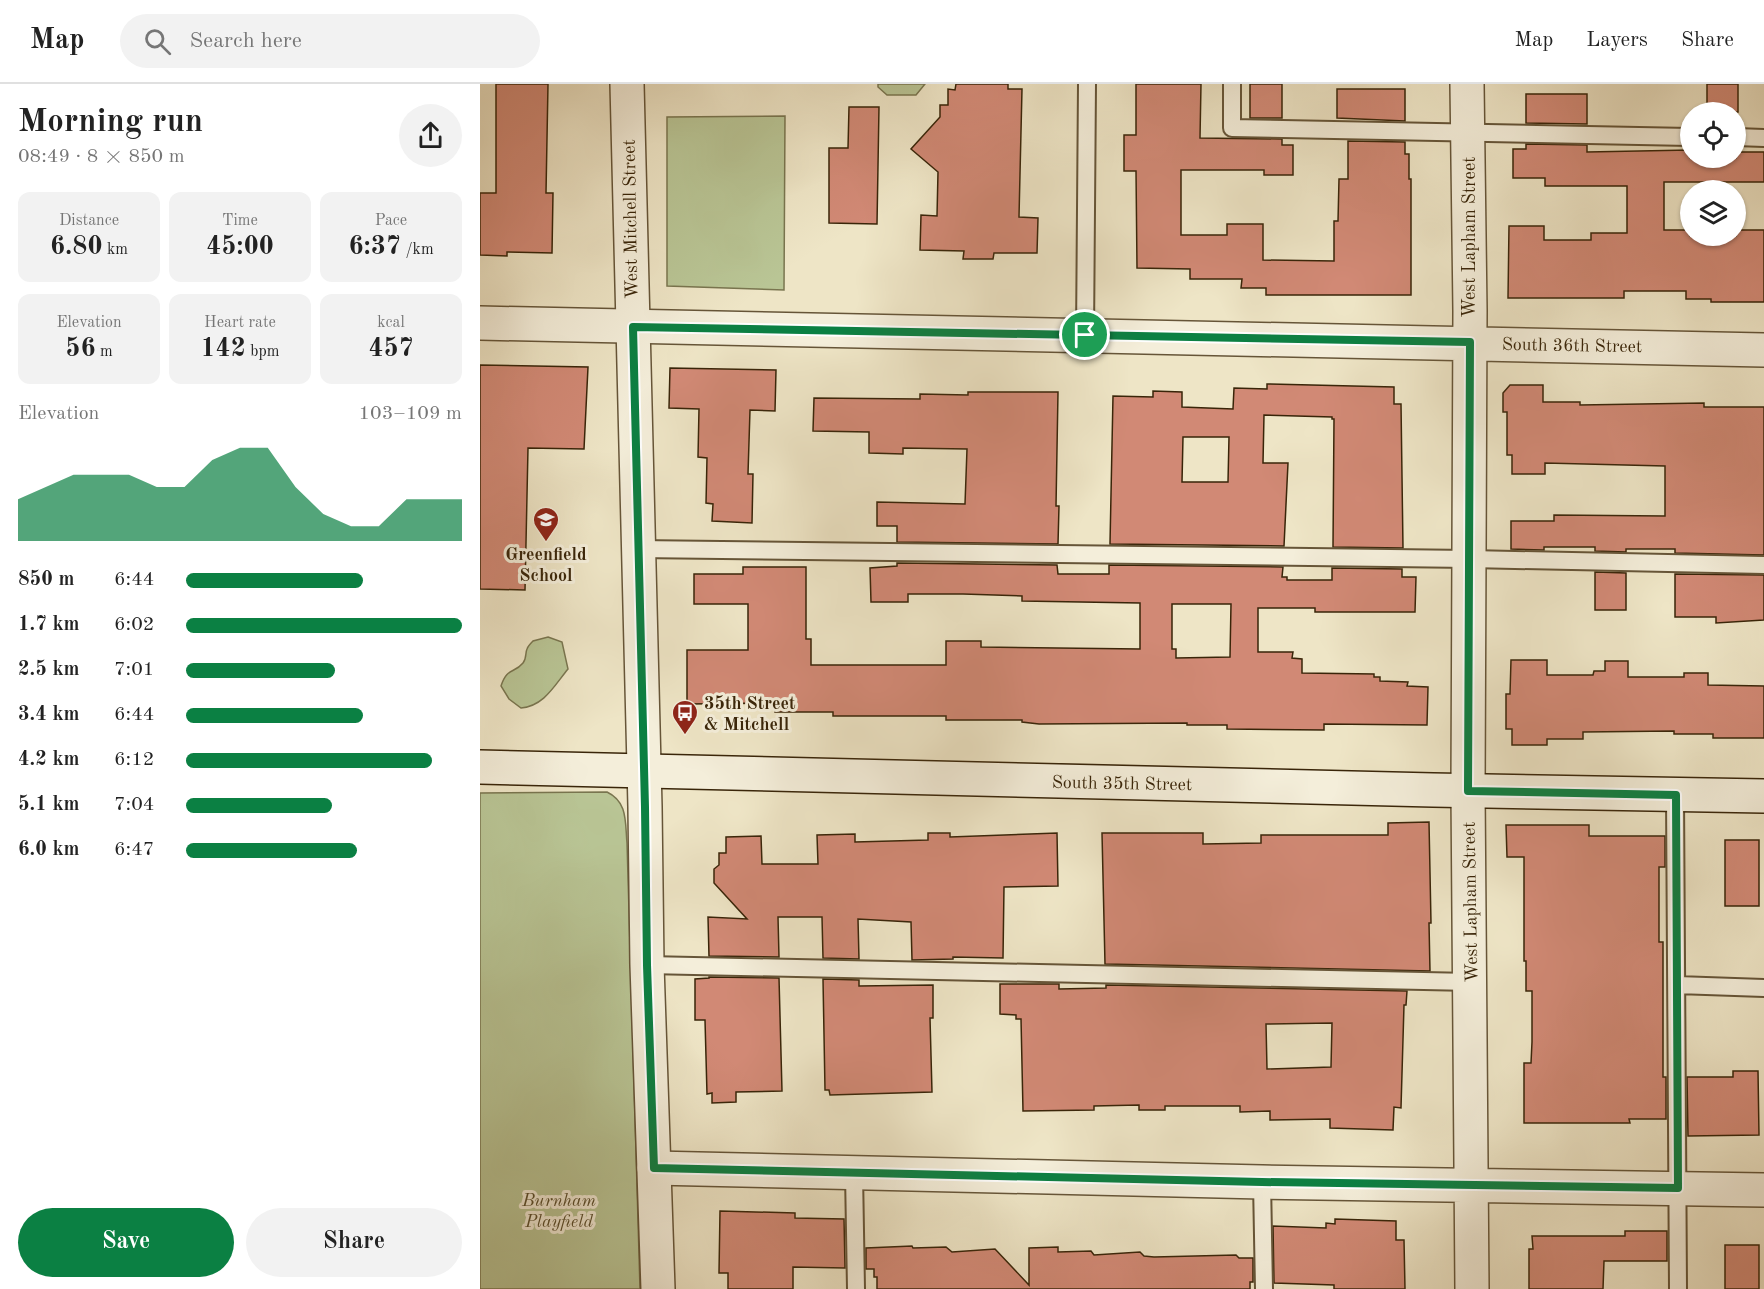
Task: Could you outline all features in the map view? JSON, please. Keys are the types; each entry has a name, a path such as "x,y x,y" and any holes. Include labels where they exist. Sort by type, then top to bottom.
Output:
{"street":[{"name":"West Mitchell Street","path":"627,84 647,965 658,1289"},
{"name":"West Lapham Street","path":"1467,84 1470,342 1468,791 1473,1185 1472,1289"},
{"name":"South 36th Street","path":"480,323 1470,342 1764,350"},
{"name":"South 35th Street","path":"480,767 1764,796"},
{"path":"654,1168 1262,1182 1764,1190"}],"lane":[{"path":"1085,335 1087,84"},
{"path":"1232,84 1232,128 1680,137"},
{"path":"1746,137 1764,138"},
{"path":"637,549 1470,559 1764,565"},
{"path":"1676,795 1678,1289"},
{"path":"647,965 1471,982"},
{"path":"1677,985 1764,988"},
{"path":"854,1173 856,1289"},
{"path":"1262,1182 1264,1289"}],"green space":[{"path":"878,84 925,84 916,95 887,95 878,87"},
{"path":"785,116 784,290 667,286 667,117"},
{"path":"548,637 562,642 568,669 542,699 521,708 509,699 501,686 503,680 508,673 523,663 527,649 533,641"},
{"name":"Burnham Playfield","path":"607,792 619,801 622,807 627,843 640,1289 480,1289 480,793"}],"building":[{"path":"496,84 548,84 546,193 553,193 552,253 507,252 507,256 480,255 480,193 496,193"},
{"path":"956,84 1008,84 1008,89 1022,89 1019,217 1038,218 1037,253 994,253 993,259 963,259 964,251 920,250 921,215 937,216 938,172 911,149 940,117 940,105 948,105 948,89 955,90"},
{"path":"1136,84 1201,84 1200,138 1282,139 1282,145 1293,145 1293,175 1264,175 1264,170 1181,170 1181,235 1227,235 1227,224 1263,224 1263,260 1334,261 1334,221 1338,221 1339,179 1348,179 1348,141 1405,142 1405,154 1409,154 1409,179 1411,179 1411,295 1266,295 1266,288 1241,288 1242,279 1190,279 1190,269 1137,268 1136,171 1124,171 1124,135 1136,135"},
{"path":"1250,84 1282,84 1282,118 1250,118"},
{"path":"1707,84 1738,84 1738,102 1707,102"},
{"path":"1337,89 1405,89 1405,121 1337,118"},
{"path":"1526,94 1587,94 1587,124 1526,123"},
{"path":"849,107 879,107 877,224 829,223 829,148 848,148"},
{"path":"1526,144 1587,145 1587,152 1680,150 1680,168 1746,168 1746,152 1764,152 1764,182 1680,180 1680,182 1664,182 1664,230 1680,230 1680,246 1746,246 1746,230 1764,230 1764,302 1711,302 1711,299 1686,299 1686,291 1624,291 1624,298 1508,298 1509,226 1544,226 1544,240 1591,240 1591,233 1627,233 1627,186 1545,186 1545,178 1513,178 1513,149 1526,149"},
{"path":"480,365 588,367 584,449 528,448 525,590 480,589"},
{"path":"670,368 776,370 775,411 750,410 748,474 753,474 752,523 712,521 713,504 706,503 707,458 698,457 699,409 669,408"},
{"path":"1267,384 1394,387 1394,404 1401,404 1403,548 1333,547 1334,419 1332,417 1264,415 1263,463 1288,463 1284,546 1110,544 1113,396 1153,397 1153,391 1182,392 1182,407 1233,409 1234,388 1267,389","holes":["1183,437 1229,437 1228,482 1182,482"]},
{"path":"1510,385 1543,385 1543,402 1580,402 1580,405 1704,403 1704,407 1764,407 1764,555 1675,553 1675,549 1595,551 1595,547 1511,549 1511,521 1554,521 1554,515 1665,516 1665,466 1545,463 1545,474 1512,474 1512,455 1507,455 1507,412 1503,412 1503,393"},
{"path":"968,392 1058,392 1056,506 1059,506 1058,544 897,542 897,526 877,526 877,502 965,504 967,449 903,448 903,454 869,453 869,432 813,431 814,398 920,399 920,394 968,395"},
{"path":"897,563 1057,565 1058,574 1109,574 1109,565 1283,567 1282,577 1287,577 1287,580 1332,580 1332,568 1402,569 1402,577 1416,577 1415,612 1315,612 1315,608 1258,608 1258,652 1293,652 1292,658 1302,659 1302,673 1374,674 1374,677 1380,677 1380,681 1408,682 1407,686 1428,687 1427,725 1324,724 1324,730 1227,729 1227,725 1187,725 1187,723 1039,724 1022,722 1022,720 946,720 946,716 833,716 833,712 775,712 775,703 687,704 687,650 748,650 748,604 694,604 694,574 743,574 743,567 806,567 806,639 811,639 811,665 946,665 946,641 981,641 981,647 1140,649 1140,603 1022,601 1022,596 963,594 908,594 908,602 871,602 870,568 897,566","holes":["1172,604 1231,604 1230,657 1176,658 1176,649 1172,649"]},
{"path":"1595,572 1626,573 1626,610 1595,610"},
{"path":"1675,574 1764,575 1764,620 1716,623 1716,617 1675,617"},
{"path":"1511,660 1547,660 1547,675 1593,675 1594,671 1605,671 1605,661 1628,661 1628,677 1684,677 1684,673 1708,673 1708,685 1764,686 1764,738 1713,738 1713,734 1674,734 1674,731 1583,732 1583,739 1547,739 1547,745 1512,745 1512,729 1506,729 1506,694 1510,694"},
{"path":"1429,822 1430,971 1105,964 1102,833 1203,833 1203,844 1261,843 1261,835 1388,835 1388,823"},
{"path":"1506,825 1589,825 1589,836 1665,836 1665,867 1659,867 1659,942 1663,942 1663,1077 1666,1077 1666,1119 1629,1119 1630,1123 1524,1123 1524,1063 1531,1063 1532,991 1526,991 1526,961 1524,961 1524,857 1507,857"},
{"path":"928,833 950,833 950,837 1057,833 1058,886 1004,887 1003,958 953,957 953,959 912,960 911,922 858,919 859,959 823,958 822,917 778,917 779,957 709,956 708,917 747,919 714,883 714,869 719,865 719,853 726,853 726,837 761,836 762,864 818,864 817,835 855,834 855,842 928,840"},
{"path":"1725,840 1759,840 1759,906 1725,906"},
{"path":"709,977 779,978 782,1091 736,1092 736,1102 712,1103 712,1093 707,1094 705,1020 695,1020 695,979"},
{"path":"823,979 859,980 859,986 933,985 933,1018 930,1018 932,1092 830,1095 829,1090 825,1090"},
{"path":"1000,984 1059,984 1059,989 1106,988 1106,985 1407,991 1406,1005 1404,1005 1401,1108 1394,1107 1393,1130 1330,1128 1330,1119 1270,1120 1270,1111 1240,1112 1240,1106 1165,1106 1165,1110 1139,1110 1139,1105 1094,1106 1094,1110 1023,1111 1021,1019 1016,1019 1016,1015 1000,1014","holes":["1332,1023 1331,1067 1267,1069 1266,1024"]},
{"path":"1733,1071 1758,1071 1759,1135 1688,1136 1687,1077 1733,1077"},
{"path":"720,1211 795,1213 795,1218 844,1219 845,1268 793,1267 793,1289 728,1289 728,1273 719,1273"},
{"path":"1335,1219 1396,1221 1396,1240 1404,1240 1405,1289 1334,1289 1334,1285 1274,1283 1273,1226 1326,1228 1326,1223 1335,1224"},
{"path":"1625,1231 1667,1231 1667,1261 1604,1261 1603,1289 1529,1289 1529,1249 1533,1249 1532,1236 1625,1236"},
{"path":"1725,1245 1759,1245 1759,1289 1725,1289"},
{"path":"912,1246 913,1248 946,1247 952,1252 995,1249 1029,1285 1029,1248 1058,1247 1058,1252 1091,1251 1094,1255 1140,1252 1144,1256 1154,1257 1236,1255 1239,1258 1253,1258 1253,1282 1250,1282 1250,1289 877,1289 874,1269 866,1269 866,1248"}],"place":[{"name":"Greenfield School","path":"546,543"},
{"name":"35th Street & Mitchell","path":"685,736"}],"route":[{"path":"633,327 1085,335 1470,342 1468,791 1676,795 1678,1188 1262,1182 654,1168 647,965 633,327"}]}
